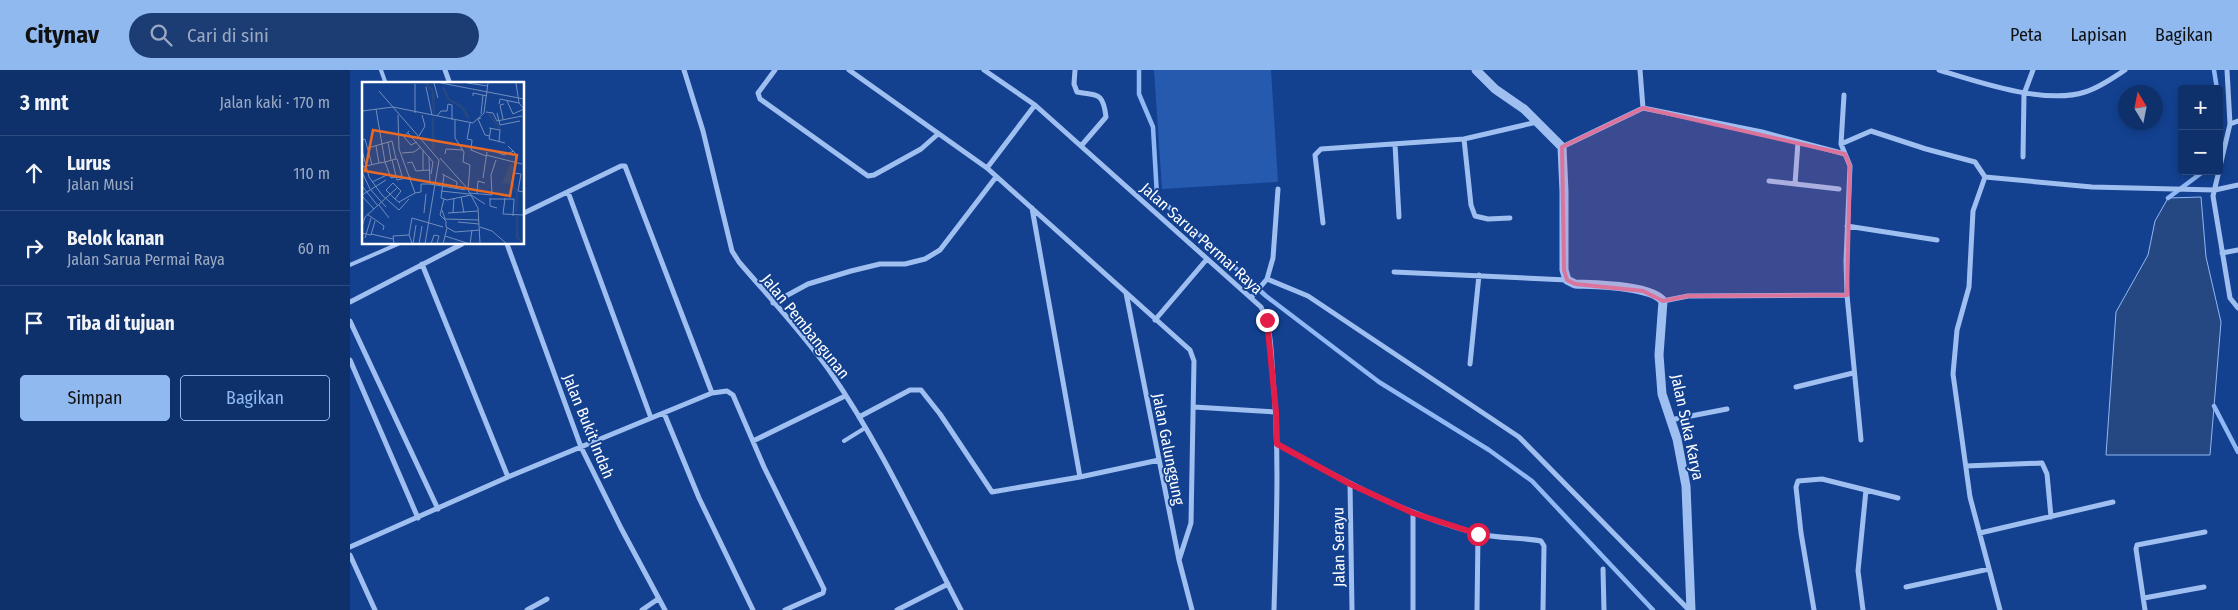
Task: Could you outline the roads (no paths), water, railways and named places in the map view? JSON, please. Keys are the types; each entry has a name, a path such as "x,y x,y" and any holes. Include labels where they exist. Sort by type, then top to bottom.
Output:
{"street":[{"path":"445,70 449,82"},
{"name":"Jalan Pembangunan","path":"684,70 703,131 732,251 738,262 828,369 865,428 896,483 961,610"},
{"path":"775,70 758,93 758,96 868,176 874,175 921,149 938,134"},
{"path":"849,70 987,168 1190,350 1193,356 1194,407 1191,523 1179,560"},
{"name":"Jalan Sarua Permai Raya","path":"984,70 1035,105 1207,259 1253,296 1261,307 1267,320 1276,412 1274,610"},
{"path":"1075,70 1075,89 1077,92 1097,95 1101,98 1106,117 1081,146"},
{"path":"1476,70 1495,89 1510,98 1537,122 1562,147 1564,270 1567,280"},
{"path":"1640,70 1643,108"},
{"path":"1939,70 2024,94 2072,96 2086,92 2118,72 2125,70"},
{"path":"2023,157 2024,94 2033,70"},
{"path":"2226,70 2230,124 2213,196 2230,298 2238,308"},
{"path":"1844,95 1841,144 1850,166 1847,226 1847,295 1861,440"},
{"path":"987,168 1035,105"},
{"path":"1562,147 1643,108 1845,154"},
{"path":"2230,124 2238,121"},
{"path":"1322,223 1315,155 1320,149 1464,139 1537,122"},
{"path":"1841,144 1862,133 1876,132 1926,150 1975,162 1985,177"},
{"path":"1464,139 1474,216 1488,219 1510,218"},
{"path":"1795,184 1798,142"},
{"path":"1395,144 1399,217"},
{"path":"525,213 621,166 626,166 712,392"},
{"path":"773,303 808,284 880,264 905,264 924,259 940,250 996,177"},
{"path":"1985,177 2092,187 2215,190 2238,185"},
{"path":"1985,177 1973,211 1969,287 1957,330 1953,374 1970,497 2000,610"},
{"path":"1769,181 1839,189"},
{"path":"1253,296 1267,279 1273,258 1278,189"},
{"path":"568,192 651,418"},
{"path":"1032,208 1080,477"},
{"path":"1847,226 1937,240"},
{"path":"350,302 460,245"},
{"name":"Jalan Bukit Indah","path":"506,245 581,446 665,610"},
{"path":"2222,254 2238,250"},
{"path":"1155,320 1207,259"},
{"path":"422,264 508,477"},
{"path":"1394,272 1479,274 1567,280 1575,284 1643,291 1659,296 1663,301 1688,296 1847,295"},
{"path":"1470,364 1479,274"},
{"path":"1267,279 1308,296 1520,438 1690,610"},
{"name":"Jalan Galunggung","path":"1126,292 1179,560 1192,610"},
{"name":"Jalan Suka Karya","path":"1663,301 1660,354 1662,394 1669,420 1677,439 1686,486 1690,610"},
{"path":"350,321 438,509"},
{"path":"350,360 352,369 418,518"},
{"path":"1796,386 1854,373"},
{"path":"859,418 910,390 921,390 940,414 992,492 1080,477 1159,460"},
{"path":"350,547 581,446 712,392 727,391 733,395 824,589 823,593 785,610"},
{"path":"753,441 845,396"},
{"path":"1194,407 1276,412"},
{"path":"1669,420 1727,409"},
{"path":"664,413 699,498 754,610"},
{"path":"1277,444 1350,484 1413,513 1478,534 1541,542 1544,546 1543,610"},
{"path":"1966,466 2042,463 2047,474 2051,517"},
{"path":"1814,610 1801,534 1796,483 1802,479 1822,479 1898,498"},
{"name":"Jalan Serayu","path":"1350,484 1352,610"},
{"path":"1863,610 1858,572 1866,490"},
{"path":"1980,533 2113,502"},
{"path":"1413,513 1413,610"},
{"path":"2145,610 2137,545 2205,532"},
{"path":"1478,534 1478,610"},
{"path":"350,555 375,610"},
{"path":"1603,569 1604,610"},
{"path":"1906,587 1989,569"},
{"path":"896,610 948,584"},
{"path":"2144,598 2204,587"},
{"path":"527,610 547,599"},
{"path":"642,610 658,599"}],"lane":[{"path":"381,70 385,82"},
{"path":"350,265 396,245"},
{"path":"844,441 865,428"}],"waterway":[{"path":"1139,70 1139,94 1153,127 1157,196 1266,296 1379,382 1489,450 1532,481 1653,610"},
{"path":"2214,70 2216,85"},
{"path":"2168,198 2199,175"},
{"path":"2214,406 2238,452"}]}
